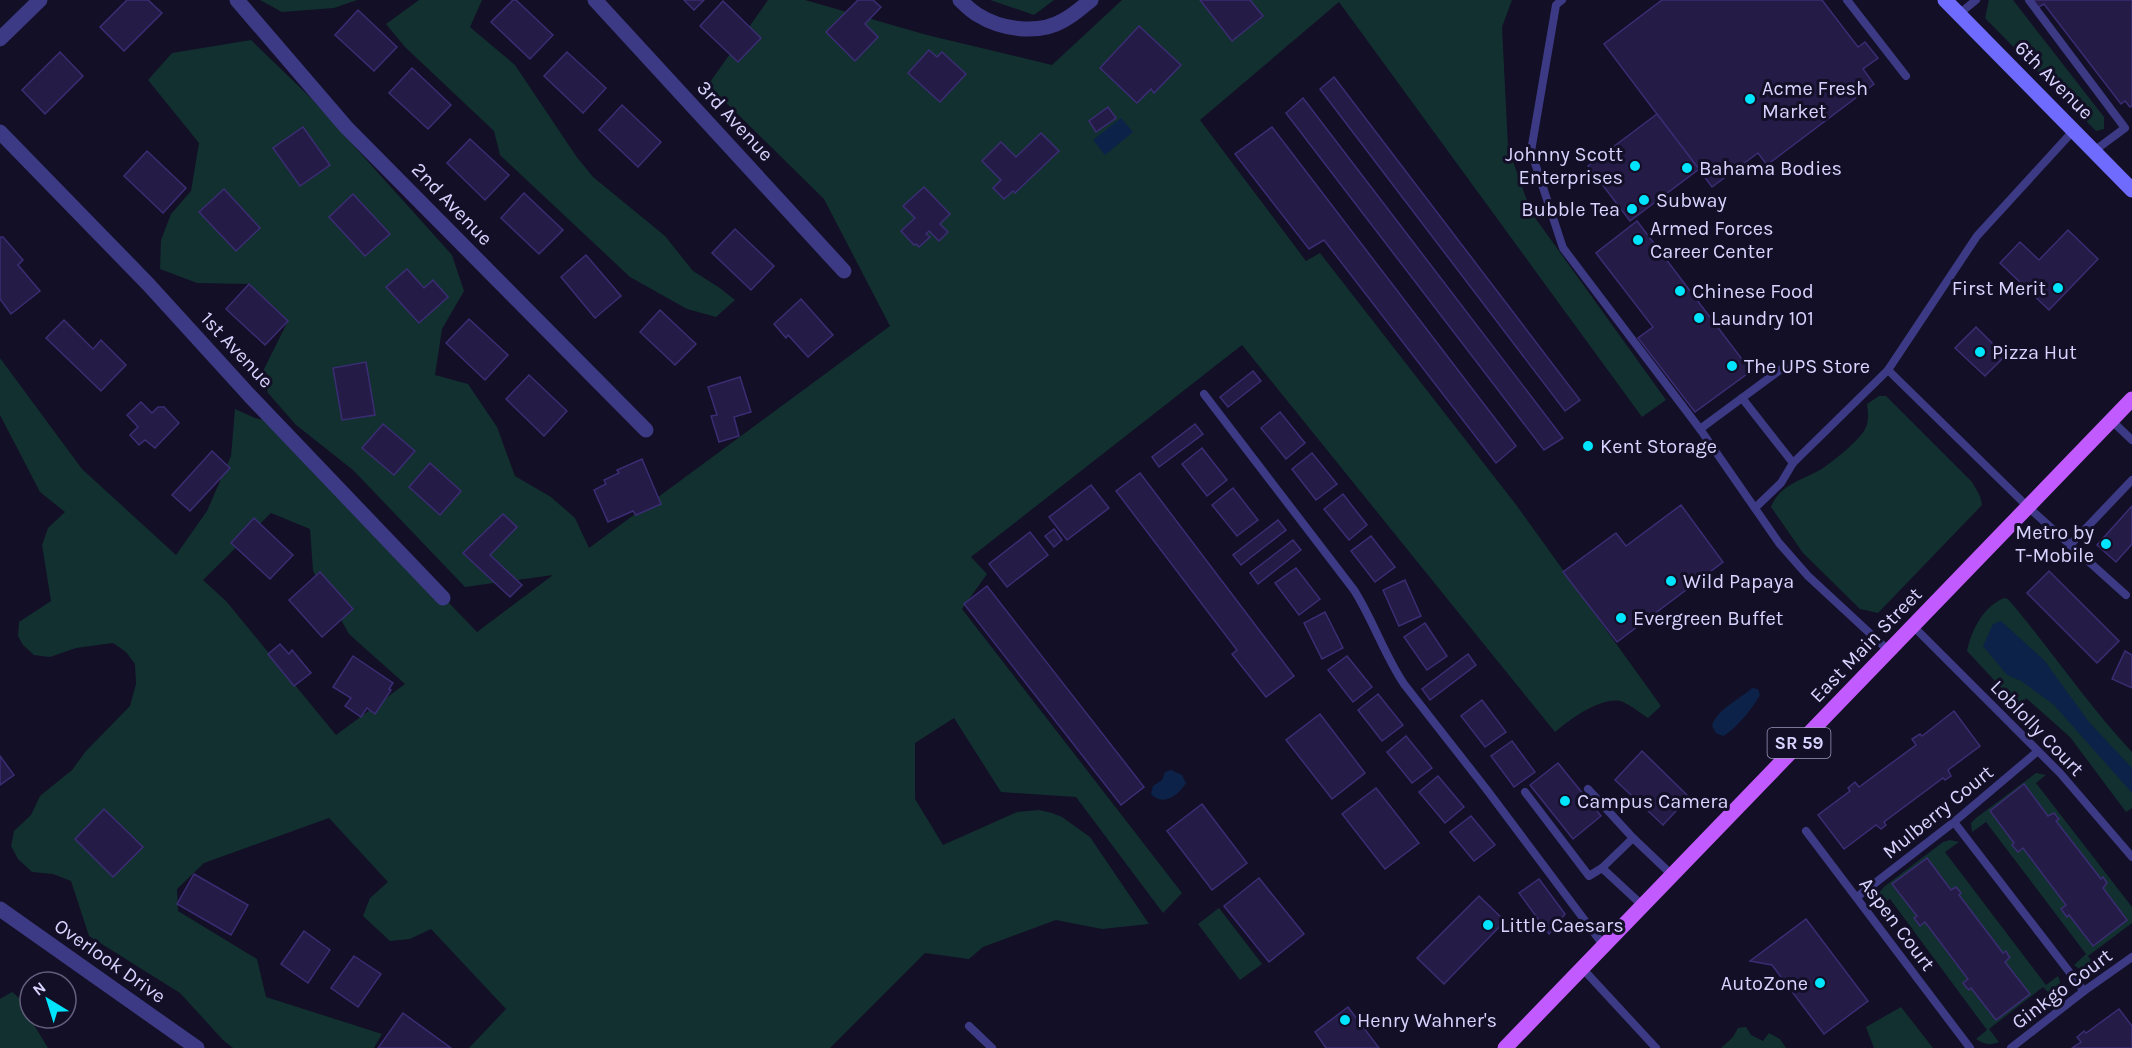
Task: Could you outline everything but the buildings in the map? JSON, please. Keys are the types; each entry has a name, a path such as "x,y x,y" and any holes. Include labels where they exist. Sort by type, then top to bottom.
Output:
{"main road":[{"name":"East Main Street","path":"1505,1048 2132,399"}],"street":[{"path":"0,39 40,0"},
{"name":"2nd Avenue","path":"237,0 346,127 646,430"},
{"name":"3rd Avenue","path":"596,0 844,271"},
{"path":"960,0 978,15 993,22 1024,29 1054,25 1076,12 1090,0"},
{"name":"6th Avenue","path":"1945,0 2132,189"},
{"name":"1st Avenue","path":"0,132 148,284 250,396 443,598"},
{"name":"Overlook Drive","path":"0,909 197,1048"}],"lane":[{"path":"1562,0 1556,5 1531,152 1563,248 1700,429 1779,543 1808,576 1889,651"},
{"path":"1847,0 1906,76"},
{"path":"1959,14 1976,0"},
{"path":"2029,0 2125,128 2094,151"},
{"path":"1755,508 1781,483 1793,463 1888,370 1977,236 2074,130"},
{"path":"1700,429 1784,367"},
{"path":"1888,370 2028,507 2126,595"},
{"path":"1204,394 1354,590 1372,620 1386,654 1404,684 1604,946"},
{"path":"1742,398 1793,463"},
{"path":"2112,421 2132,440"},
{"path":"2070,545 2132,480"},
{"name":"Loblolly Court","path":"1913,626 2060,773 2097,819 2131,853"},
{"name":"Mulberry Court","path":"1857,897 1954,822 2038,751"},
{"path":"1588,789 1633,838 1672,875"},
{"path":"1525,792 1589,876 1602,868 1633,838"},
{"path":"1954,822 2084,991"},
{"name":"Aspen Court","path":"1806,831 1961,1038 1971,1048"},
{"path":"1602,868 1643,906"},
{"name":"Ginkgo Court","path":"2011,1048 2132,957"},
{"path":"1582,968 1656,1048"},
{"path":"969,1026 992,1048"}],"green space":[{"path":"260,0 357,0 334,8 282,12"},
{"path":"419,0 482,0 470,27 515,65 576,156 593,177 665,236 693,271 735,300 716,317 687,309 630,277 500,155 494,131 405,47 386,24"},
{"path":"768,0 805,0 927,35 1052,65 1122,0 1512,0 1502,27 1508,147 1531,212 1666,400 1642,417 1339,2 1200,120 1306,261 1320,253 1517,506 1661,706 1648,718 1623,702 1615,700 1606,702 1587,710 1555,732 1242,345 971,557 987,574 962,609 1182,893 1163,913 1076,797 1001,792 954,718 915,743 915,799 943,845 1017,812 1039,810 1052,813 1062,817 1090,837 1149,924 1102,929 1056,920 983,947 969,959 925,953 830,1048 469,1048 506,1009 431,929 410,939 390,941 363,916 370,898 388,882 329,818 204,863 177,889 178,911 257,959 266,997 382,1034 374,1048 233,1048 180,993 89,936 71,881 53,874 32,872 18,859 11,846 14,831 31,815 40,796 72,770 86,751 130,706 136,684 135,664 126,652 113,643 76,648 50,657 34,655 23,645 18,636 19,622 51,601 42,545 48,528 65,512 40,492 0,415 0,358 82,469 176,555 207,511 231,456 235,409 255,418 276,423 477,632 553,575 465,587 353,470 296,425 268,393 262,373 288,321 249,284 197,283 160,269 161,240 171,214 191,191 199,143 148,80 172,53 251,40 310,97 452,255 464,291 442,329 435,375 468,384 497,427 515,476 551,497 575,518 589,548 890,326 824,199 708,85","holes":["271,513 310,529 313,571 349,634 405,684 336,735 226,601 203,580"]},
{"path":"990,0 1054,0 1034,15"},
{"path":"1989,0 2013,0 2104,117 2104,129 2096,131 1985,18"},
{"path":"1879,396 1886,396 1972,482 1982,505 1878,613 1860,609 1803,553 1771,507 1784,489 1823,468 1858,438 1867,424 1867,404"},
{"path":"2004,598 2008,599 2024,618 2132,752 2132,808 2126,812 2070,737 2026,698 2020,708 1967,651 1979,620 1990,607"},
{"path":"2036,773 2046,775 2036,783 2132,907 2132,923 2088,956 2098,969 2094,971 2085,971 2074,965 2086,954 1986,822 1972,832 1971,823 1976,818"},
{"path":"1950,840 1959,842 1945,852 2046,985 2058,976 2060,982 2055,999 2043,987 1989,1029 1999,1042 1992,1044 1976,1039 1987,1030 1890,899 1878,906 1874,898 1885,886 1943,842"},
{"path":"1219,908 1262,964 1240,980 1198,924"},
{"path":"12,992 18,997 18,1030 37,1030 48,1048 0,1048 0,999"},
{"path":"1901,1007 1933,1048 1874,1048 1866,1027"},
{"path":"1746,1027 1751,1035 1763,1041 1769,1033 1780,1039 1786,1048 1721,1048 1733,1037 1738,1028"}],"water":[{"path":"1121,118 1133,132 1105,155 1093,140"},
{"path":"2001,621 2044,660 2089,722 2132,768 2132,793 2053,704 2021,681 2007,675 1983,646 1993,624"},
{"path":"1752,688 1758,689 1760,695 1748,712 1728,733 1723,736 1716,733 1712,726 1719,715"},
{"path":"1171,770 1182,775 1186,783 1170,798 1156,798 1151,794 1153,786 1162,780 1165,772"}],"place":[{"name":"Acme Fresh Market","path":"1750,99"},
{"name":"Johnny Scott Enterprises","path":"1635,166"},
{"name":"Bahama Bodies","path":"1687,168"},
{"name":"Subway","path":"1644,200"},
{"name":"Bubble Tea","path":"1632,209"},
{"name":"Armed Forces Career Center","path":"1638,240"},
{"name":"First Merit","path":"2058,288"},
{"name":"Chinese Food","path":"1680,291"},
{"name":"Laundry 101","path":"1699,318"},
{"name":"Pizza Hut","path":"1980,352"},
{"name":"The UPS Store","path":"1732,366"},
{"name":"Kent Storage","path":"1588,446"},
{"name":"Metro by T-Mobile","path":"2106,544"},
{"name":"Wild Papaya","path":"1671,581"},
{"name":"Evergreen Buffet","path":"1621,618"},
{"name":"Campus Camera","path":"1565,801"},
{"name":"Little Caesars","path":"1488,925"},
{"name":"AutoZone","path":"1820,983"},
{"name":"Henry Wahner's","path":"1345,1020"}]}
